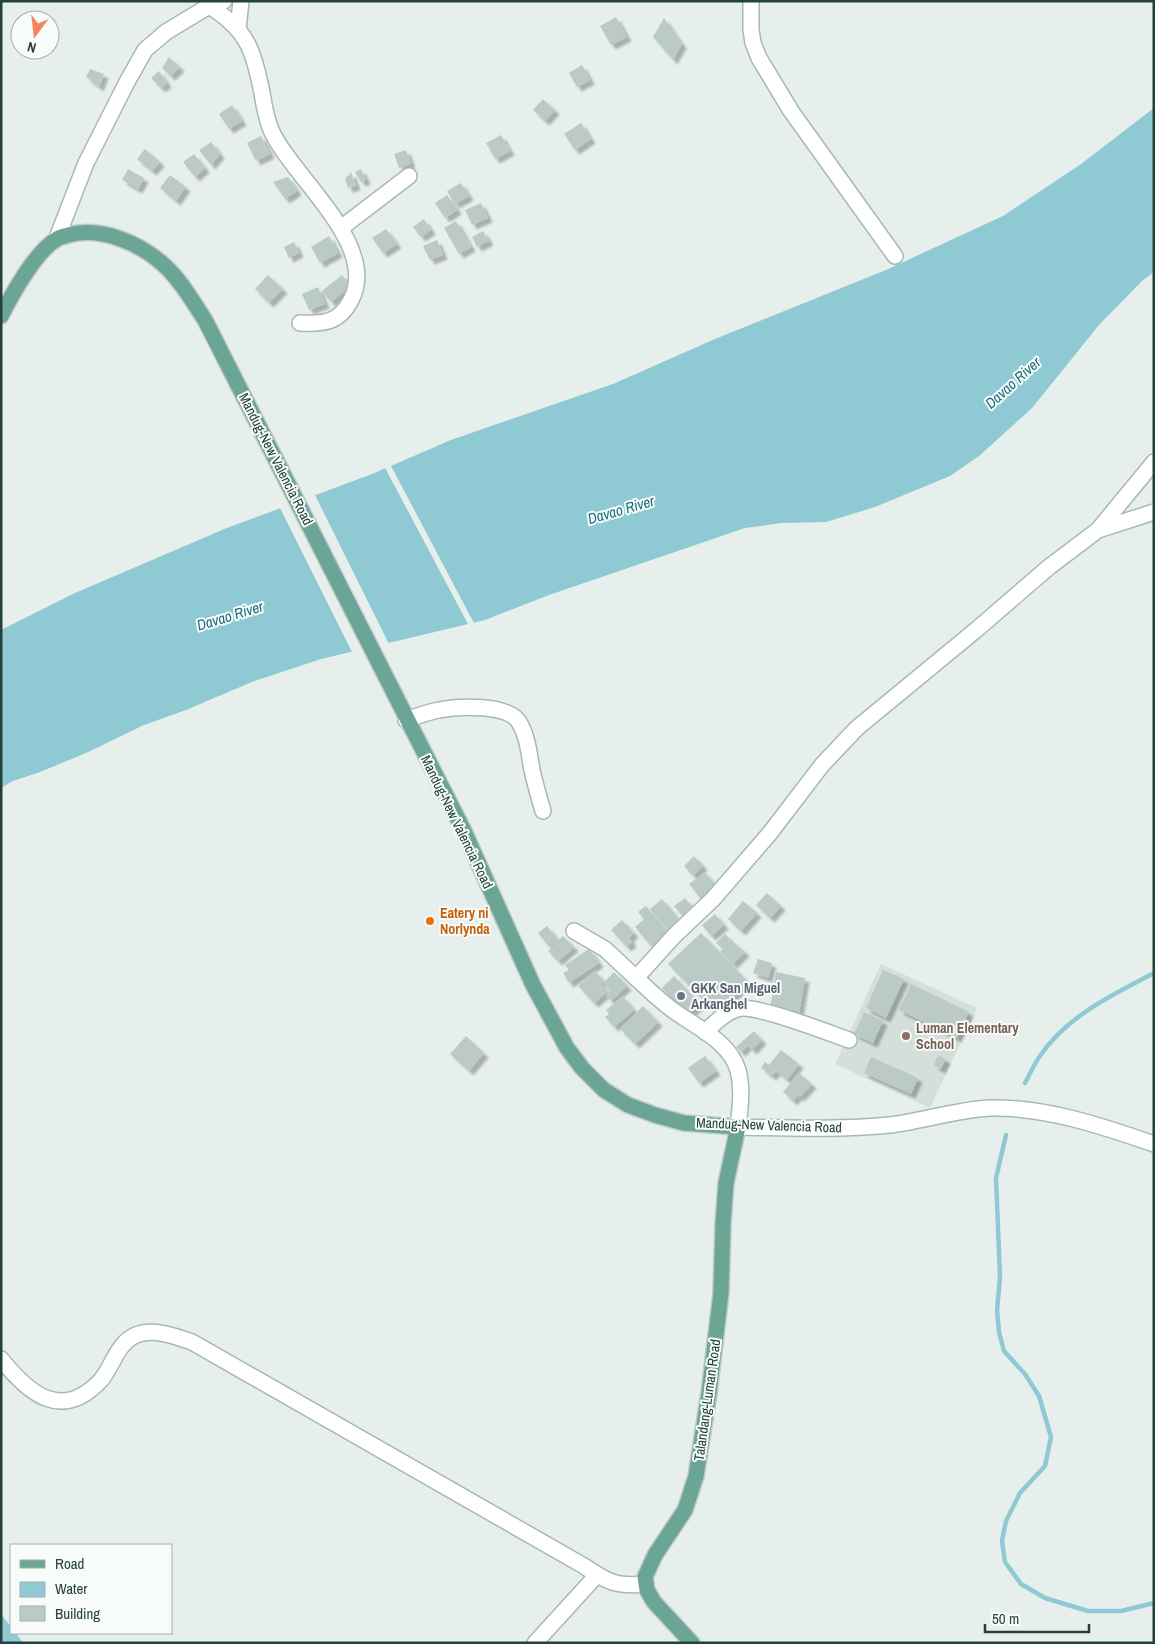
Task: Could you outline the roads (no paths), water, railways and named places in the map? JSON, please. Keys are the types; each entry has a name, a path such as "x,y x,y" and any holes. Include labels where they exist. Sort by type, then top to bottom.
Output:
{"main road":[{"name":"Mandug-New Valencia Road","path":"57,238 72,234 89,233 111,236 137,246 166,267 185,290 205,320 468,840 533,985 567,1048 582,1068 604,1090 628,1105 684,1123 738,1127"},
{"path":"1,316 21,280 41,253 57,238"},
{"name":"Talandang-Luman Road","path":"645,1584 648,1569 655,1555 685,1510 696,1476 710,1392 721,1293 726,1183 738,1127"},
{"path":"645,1584 654,1602 692,1643"}],"street":[{"path":"57,238 86,163 145,50 166,32 209,6 224,1"},
{"path":"238,29 241,1"},
{"path":"751,1 751,30 753,43 759,58 791,111 895,256"},
{"path":"209,6 231,21 245,38 255,63 271,129 282,150 341,228 355,258 358,272 353,297 348,306 334,320 324,323 300,323"},
{"path":"341,228 409,176"},
{"path":"636,978 674,936 713,900 770,833 822,765 857,728 1049,567 1098,530 1154,462"},
{"path":"1098,530 1154,512"},
{"path":"406,720 441,710 472,708 492,709 508,713 518,720 528,746 537,791 543,810"},
{"path":"574,931 605,949 673,1011 705,1032 728,1051 737,1068 740,1083 741,1103 738,1127"},
{"path":"705,1032 728,1014 744,1007 765,1012 849,1040"},
{"name":"Mandug-New Valencia Road","path":"738,1127 859,1127 892,1124 991,1108 1061,1116 1154,1144"},
{"path":"1,1359 28,1389 42,1398 55,1401 69,1400 84,1394 102,1379 120,1349 128,1340 136,1335 150,1332 192,1342 584,1566 608,1582 617,1585 645,1584"},
{"path":"535,1643 597,1575"}],"water":[{"name":"Davao River","path":"1154,108 1154,272 1142,281 1099,325 1032,408 979,456 950,476 875,507 826,522 782,523 745,528 549,595 485,620 321,659 252,682 186,710 144,725 86,753 13,781 1,788 1,630 75,593 227,528 372,474 451,440 613,384 715,339 886,270 1003,216 1081,164"},
{"path":"1,1614 10,1626 10,1634 17,1634 23,1643 1,1643"}],"waterway":[{"path":"1025,1083 1040,1056 1063,1029 1107,998 1154,973"},
{"path":"1006,1135 996,1178 1000,1277 997,1311 999,1332 1004,1351 1025,1374 1039,1396 1051,1437 1045,1466 1020,1493 1006,1521 1002,1541 1005,1562 1021,1584 1045,1598 1088,1611 1121,1611 1154,1603"}],"place":[{"name":"Eatery ni Norlynda","path":"430,921"},
{"name":"GKK San Miguel Arkanghel","path":"681,996"},
{"name":"Luman Elementary School","path":"906,1036"}]}
